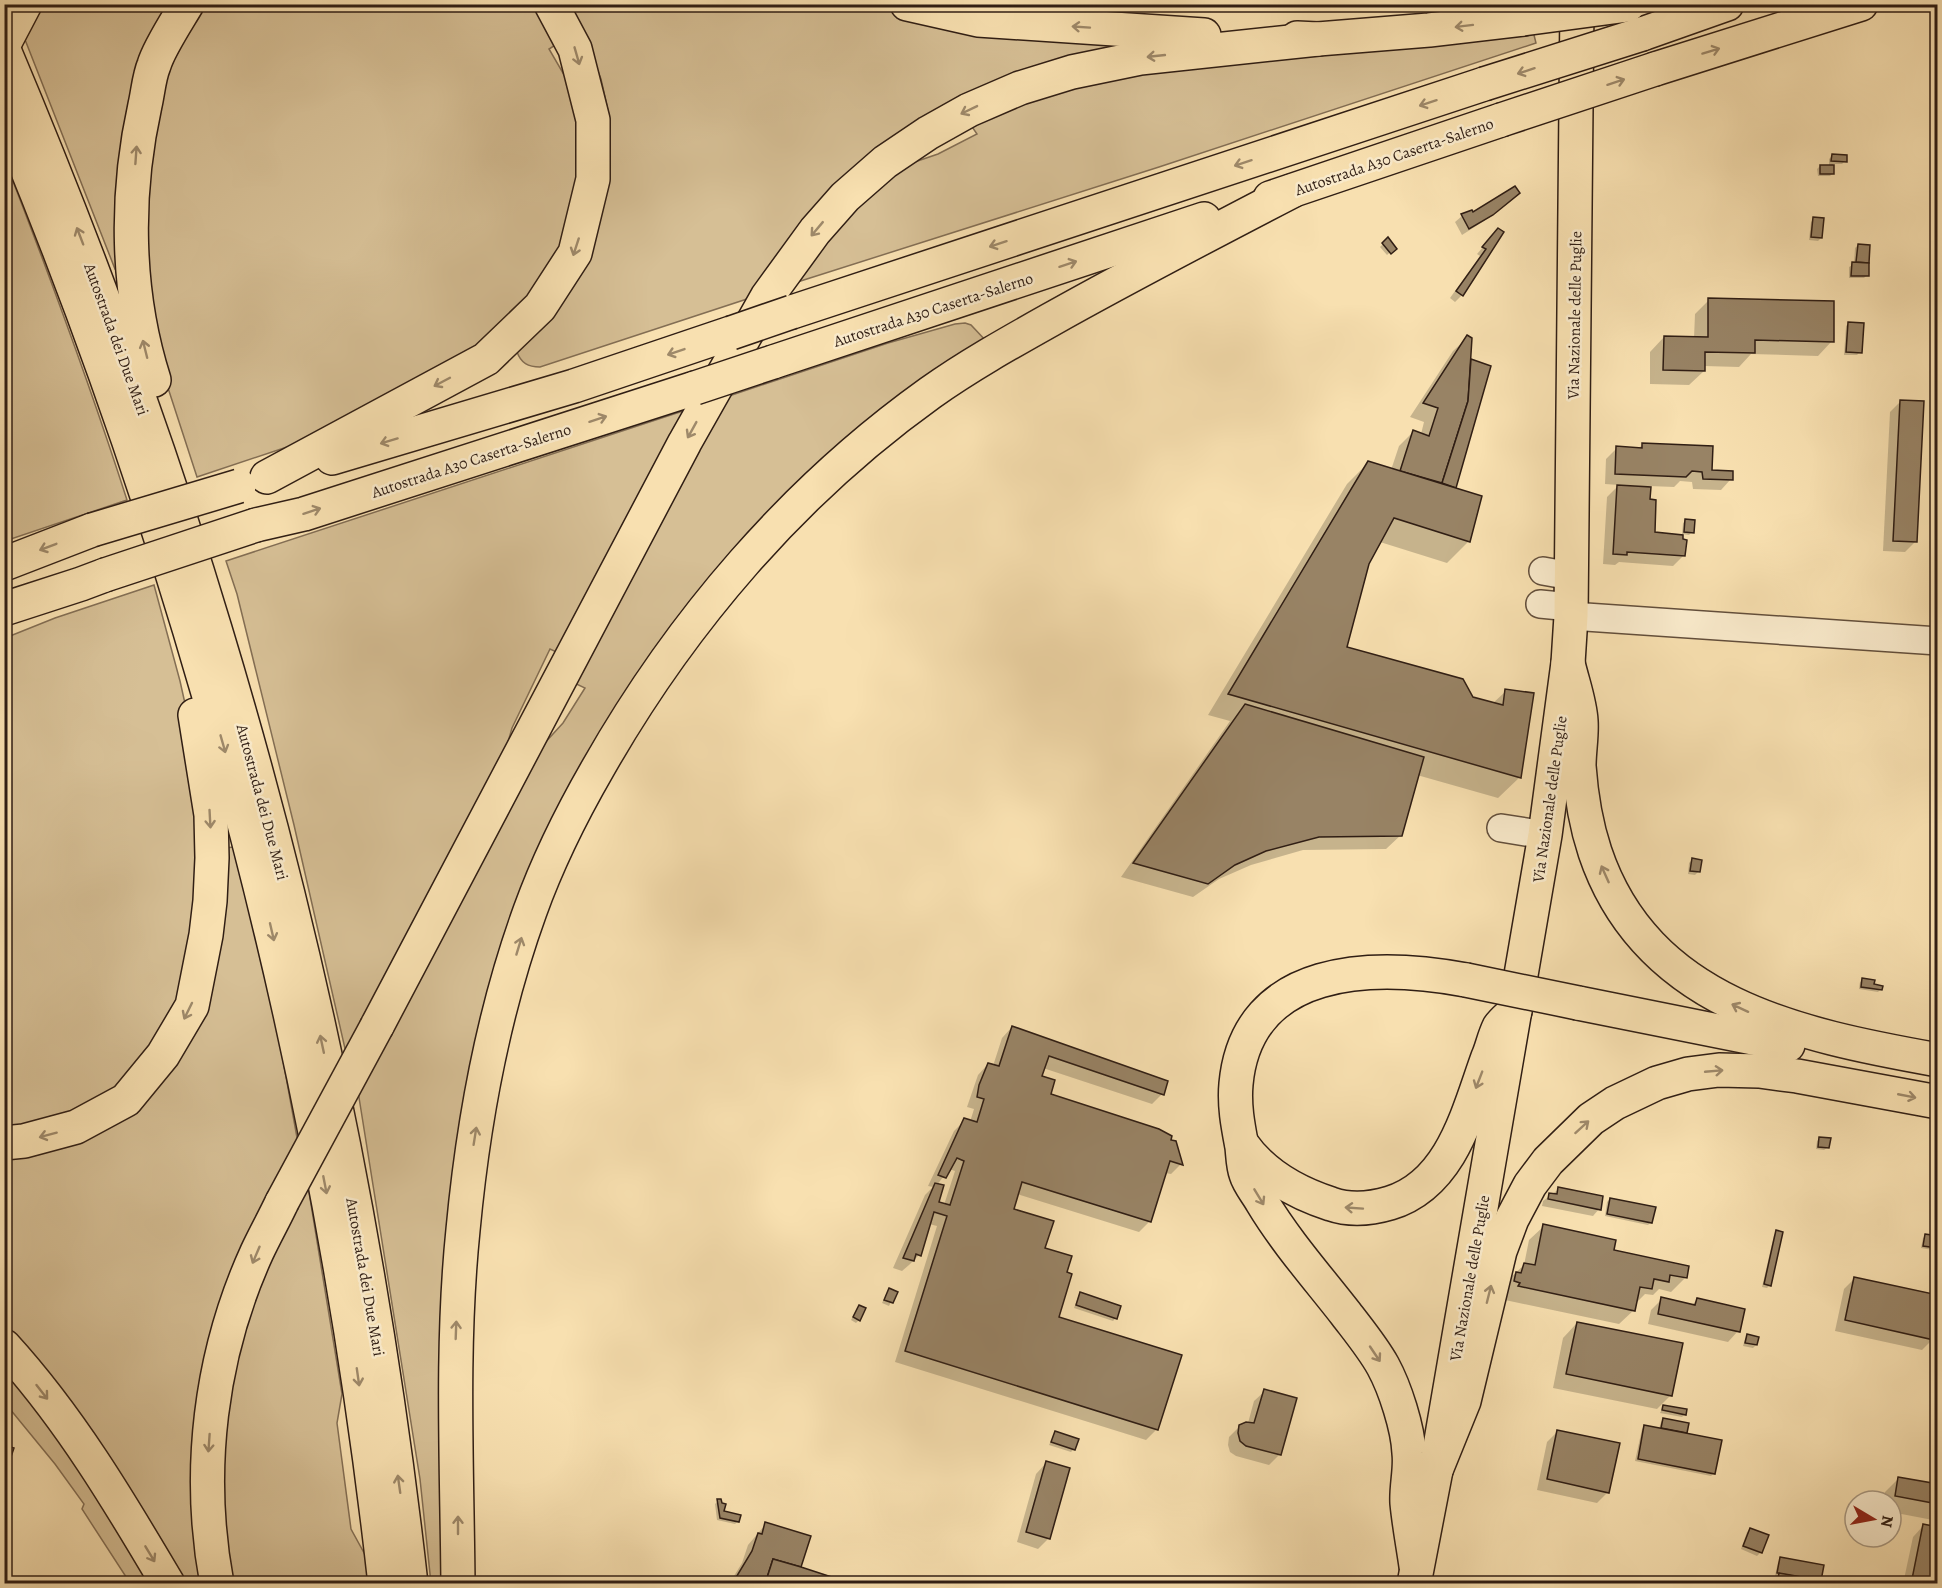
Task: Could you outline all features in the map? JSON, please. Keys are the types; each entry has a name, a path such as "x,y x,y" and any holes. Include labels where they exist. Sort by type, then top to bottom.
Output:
{"main road":[{"path":"4,44 25,4"},
{"path":"187,4 154,63 138,139 131,221 133,285 150,370 225,604 287,892"},
{"path":"253,481 486,359 540,307 575,253 593,179 593,120 575,49 551,4"},
{"path":"907,4 978,20 1181,34 1318,39"},
{"name":"Via Nazionale delle Puglie","path":"1415,1575 1436,1470 1545,835 1568,663 1559,595 1577,4"},
{"path":"4,564 92,530 574,386 1727,4"},
{"name":"Autostrada A30 Caserta-Salerno","path":"4,609 256,525 304,514 694,388 1655,69 1861,4"},
{"path":"217,1584 207,1487 209,1442 216,1386 226,1339 257,1252 685,442 767,297 815,231 845,197 885,162 928,133 969,110 1020,88 1072,72 1140,58 1429,30 1629,5"},
{"name":"Autostrada dei Due Mari","path":"4,50 53,167 112,320 216,630 252,756 316,1016 360,1238 399,1483 411,1584"},
{"name":"Autostrada dei Due Mari","path":"4,113 90,330 161,536 193,638 264,900 312,1116 336,1243 361,1394 385,1584"},
{"path":"4,1143 24,1141 76,1127 126,1100 164,1055 192,1006 206,935 212,858 211,815 194,708 141,529 31,177"},
{"path":"458,1584 456,1351 458,1288 470,1168 480,1102 512,968 529,912 549,863 583,794 608,751 646,688 700,616 751,554 810,493 869,440 932,392 1006,345 1087,299 1292,190"},
{"path":"4,628 93,579"},
{"path":"1568,663 1581,719 1579,766 1585,811 1595,852 1615,897 1639,932 1672,966 1708,992 1746,1011 1855,1045"},
{"path":"1415,1575 1407,1500 1409,1452 1399,1405 1383,1366 1274,1221 1246,1174 1236,1121 1235,1098 1238,1068 1246,1041 1258,1019 1284,996 1310,984 1360,973 1409,972 1466,980 1768,1040 1825,1055 1938,1079"},
{"path":"1241,1143 1253,1160 1278,1179 1308,1197 1339,1207 1370,1209 1416,1191 1441,1167 1457,1139 1500,1026 1515,1011"},
{"path":"1768,1040 1855,1045 1938,1060"},
{"path":"1436,1470 1464,1401 1500,1251 1512,1219 1530,1185 1548,1161 1591,1119 1616,1103 1657,1083 1688,1074 1719,1070 1759,1071 1797,1076 1938,1102"},
{"path":"4,1346 54,1407 100,1472 168,1584"}],"lane":[{"path":"1559,595 1938,641"},
{"path":"1501,828 1545,835"}],"shaded area":[{"path":"41,5 174,5 126,266 115,269 24,37"},
{"path":"194,5 543,5 563,40 549,49 581,104 577,223 506,331 375,415 197,477 155,348 142,278 156,78"},
{"path":"565,5 889,5 970,21 1105,34 1127,48 978,95 756,296 536,367 523,362 517,352 609,162 609,115 601,79 592,56"},
{"path":"1532,27 1536,43 1159,167 788,285 839,219 900,167 938,154 977,134 968,121 1090,78"},
{"path":"4,158 68,328 127,500 5,541"},
{"path":"965,323 971,325 987,342 668,641 498,982 449,1583 431,1583 420,1479 357,1085 531,758 563,723 585,688 570,681 723,398 888,343"},
{"path":"686,410 563,655 550,649 512,728 499,773 346,1053 294,825 237,594 226,561"},
{"path":"154,585 180,681 206,798 207,907 163,1043 100,1103 5,1134 5,638 55,618"},
{"path":"234,847 279,1038 298,1143 252,1232 205,1583 178,1583 5,1330 5,1151 156,1080 224,848"},
{"path":"307,1180 342,1394 337,1423 351,1529 369,1562 371,1583 226,1584 217,1487 241,1325"},
{"path":"4,1357 157,1583 130,1583 82,1509 84,1504 55,1464 5,1403"}],"building":[{"path":"1832,154 1847,155 1847,162 1831,161"},
{"path":"1820,165 1834,165 1834,174 1820,174"},
{"path":"1515,186 1520,193 1493,215 1469,229 1461,214 1472,210 1473,212"},
{"path":"1813,217 1824,218 1822,238 1811,237"},
{"path":"1498,228 1504,232 1463,296 1456,291 1486,249 1482,247"},
{"path":"1388,237 1397,249 1391,254 1382,243"},
{"path":"1858,244 1870,245 1869,263 1856,262"},
{"path":"1852,262 1869,263 1869,276 1851,276"},
{"path":"1708,298 1834,301 1834,342 1755,340 1755,353 1705,352 1705,371 1663,370 1664,336 1708,337"},
{"path":"1848,322 1864,323 1862,353 1846,352"},
{"path":"1467,335 1472,338 1468,401 1442,483 1400,471 1413,430 1429,436 1438,408 1423,403"},
{"path":"1471,359 1491,366 1456,488 1442,483 1468,401"},
{"path":"1900,400 1924,401 1917,542 1893,541"},
{"path":"1642,443 1713,446 1712,470 1733,471 1733,480 1703,479 1702,472 1692,471 1686,477 1615,474 1616,446 1642,448"},
{"path":"1368,461 1482,496 1470,542 1394,518 1369,564 1347,647 1463,679 1473,697 1503,705 1505,689 1534,693 1521,778 1228,694"},
{"path":"1617,485 1651,487 1650,499 1656,500 1655,532 1683,535 1683,539 1687,540 1685,556 1627,552 1627,555 1613,554"},
{"path":"1685,519 1695,520 1694,533 1684,532"},
{"path":"1245,704 1424,757 1402,836 1319,837 1266,851 1235,865 1208,884 1133,863"},
{"path":"1692,858 1702,860 1700,872 1690,871"},
{"path":"1862,978 1875,980 1874,984 1883,986 1882,990 1861,987"},
{"path":"1012,1026 1168,1081 1164,1095 1049,1056 1042,1076 1055,1080 1051,1094 1159,1129 1172,1136 1171,1140 1176,1141 1183,1165 1170,1161 1151,1222 1022,1182 1014,1209 1054,1221 1045,1248 1072,1256 1067,1272 1072,1274 1059,1317 1182,1355 1158,1430 905,1351 947,1216 934,1212 921,1256 916,1254 914,1261 903,1258 935,1183 944,1185 939,1202 950,1205 964,1161 957,1158 946,1178 938,1175 964,1118 977,1122 984,1099 977,1097 979,1085 988,1063 999,1066"},
{"path":"1819,1137 1831,1138 1829,1148 1818,1147"},
{"path":"1558,1187 1603,1196 1601,1210 1548,1199 1549,1193 1557,1194"},
{"path":"1610,1198 1656,1207 1652,1223 1607,1214"},
{"path":"1543,1224 1616,1240 1614,1250 1689,1266 1687,1278 1670,1275 1669,1282 1654,1279 1652,1289 1640,1287 1635,1311 1518,1286 1520,1283 1514,1281 1516,1272 1521,1273 1524,1263 1535,1265"},
{"path":"1776,1230 1783,1232 1771,1286 1764,1284"},
{"path":"1925,1234 1938,1236 1937,1248 1923,1246"},
{"path":"1854,1277 1938,1295 1938,1326 1934,1340 1845,1320"},
{"path":"889,1288 898,1292 893,1303 884,1300"},
{"path":"1080,1292 1121,1306 1117,1319 1076,1305"},
{"path":"1661,1297 1695,1305 1697,1298 1745,1309 1740,1332 1658,1314"},
{"path":"859,1305 866,1308 860,1321 853,1317"},
{"path":"1577,1322 1683,1343 1672,1396 1566,1374"},
{"path":"1747,1334 1759,1337 1757,1345 1745,1343"},
{"path":"1264,1389 1297,1398 1281,1455 1246,1446 1240,1441 1239,1425 1246,1422 1254,1423"},
{"path":"1663,1405 1687,1409 1686,1415 1662,1410"},
{"path":"1663,1418 1689,1423 1687,1433 1661,1428"},
{"path":"1644,1425 1722,1440 1715,1474 1638,1459"},
{"path":"1557,1430 1620,1443 1609,1493 1547,1479"},
{"path":"1055,1431 1079,1439 1075,1450 1051,1442"},
{"path":"7,1446 14,1448 4,1477 4,1456"},
{"path":"1046,1461 1070,1468 1050,1539 1026,1532"},
{"path":"1898,1477 1938,1484 1938,1504 1903,1497 1903,1489 1896,1489"},
{"path":"717,1499 721,1499 722,1503 726,1504 724,1511 741,1515 739,1522 720,1518"},
{"path":"765,1522 811,1536 801,1567 773,1559 765,1584 732,1584 752,1551 758,1533 762,1534"},
{"path":"1923,1524 1938,1527 1938,1584 1911,1584"},
{"path":"1750,1528 1769,1535 1762,1553 1743,1546"},
{"path":"1780,1557 1824,1565 1821,1581 1777,1573"},
{"path":"773,1559 801,1567 853,1584 765,1584"},
{"path":"1779,1573 1808,1578 1807,1584 1777,1584"}]}
